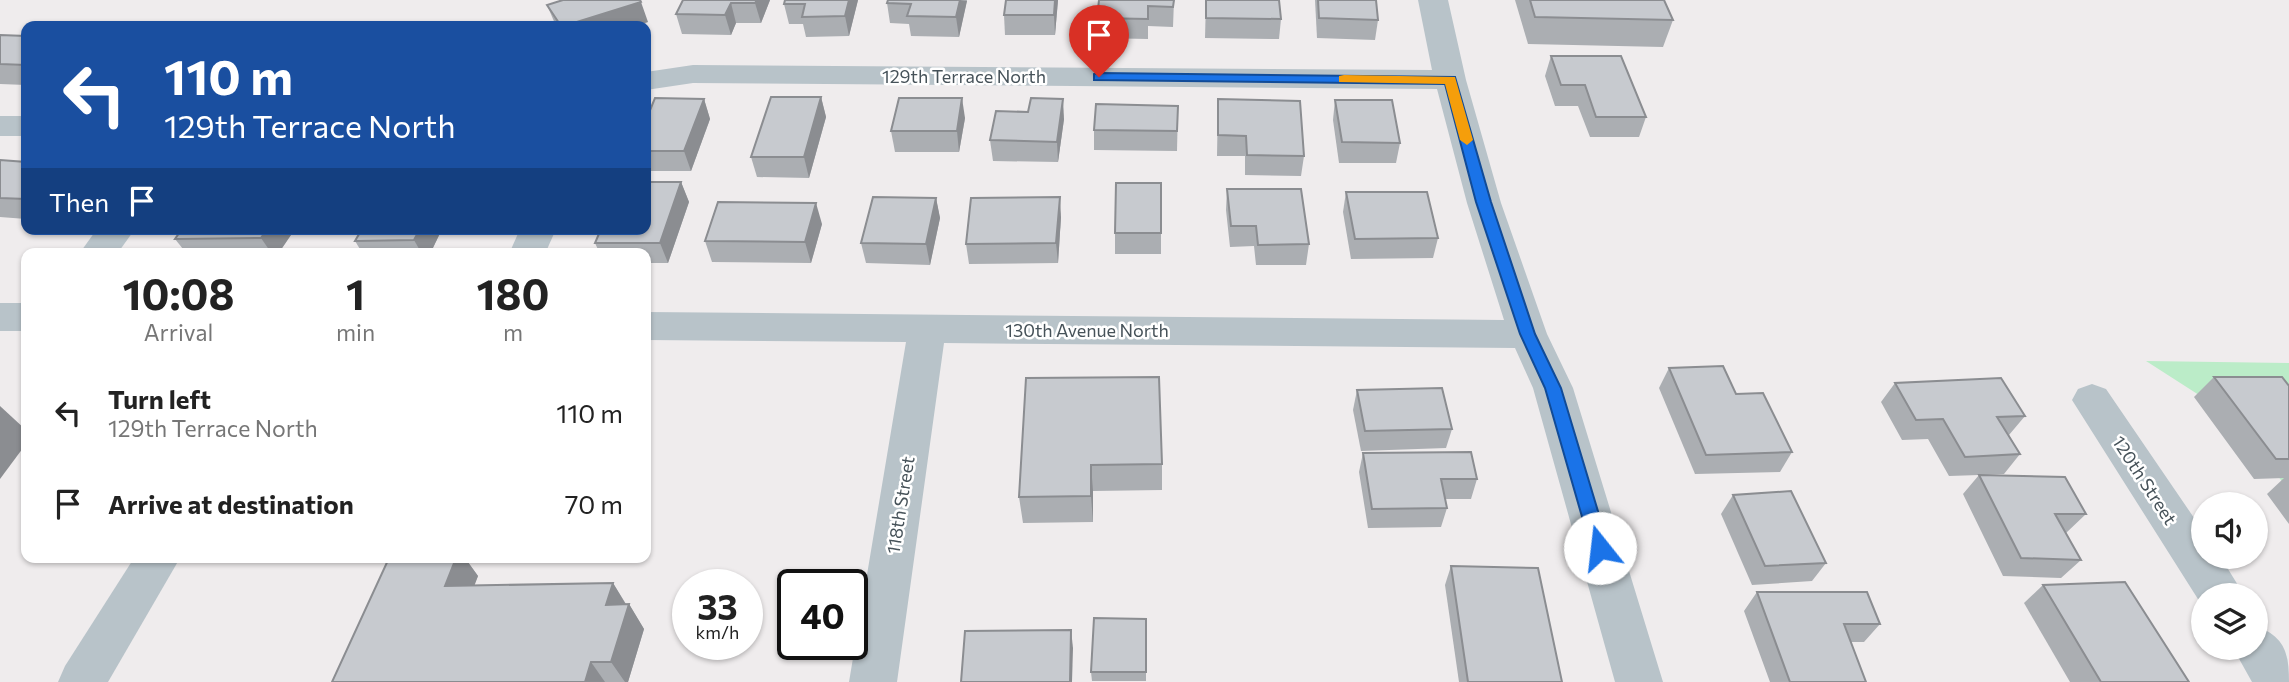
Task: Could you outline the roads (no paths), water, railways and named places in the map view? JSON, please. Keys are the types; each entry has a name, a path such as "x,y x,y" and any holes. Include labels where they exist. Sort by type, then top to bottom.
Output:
{"street":[{"path":"1433,0 1450,80 1483,202 1528,334 1553,388 1639,682"},
{"name":"129th Terrace North","path":"651,79 693,74 1450,80"},
{"path":"0,126 21,126"},
{"path":"0,317 21,317"},
{"name":"130th Avenue North","path":"651,326 1528,334"},
{"name":"118th Street","path":"873,682 927,329"},
{"name":"120th Street","path":"2092,400 2213,583"},
{"path":"82,682 155,563"},
{"path":"2265,660 2279,682"}]}
